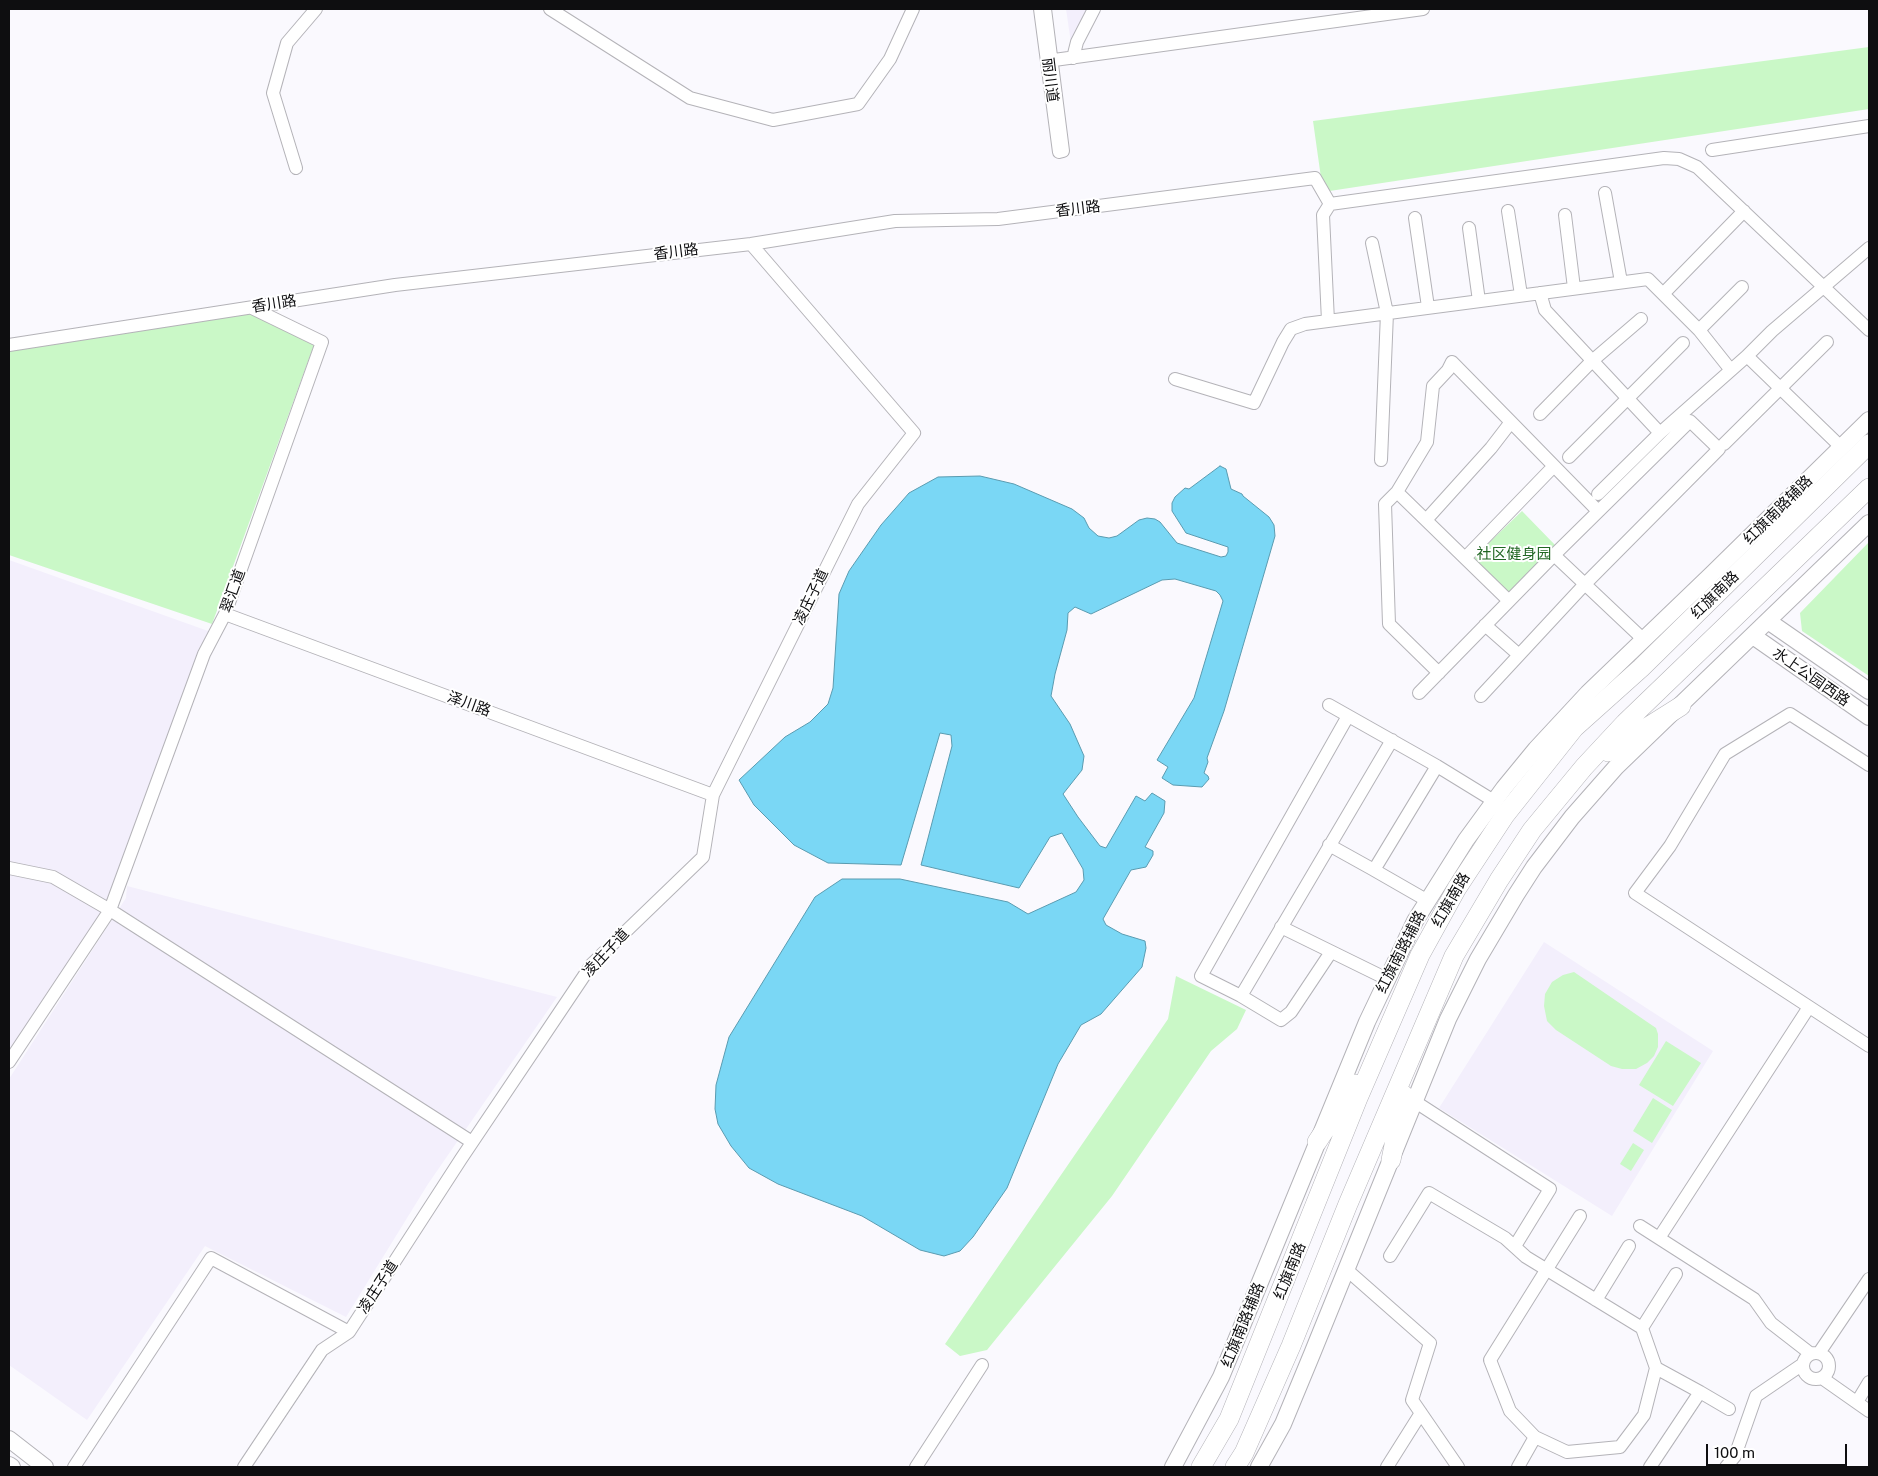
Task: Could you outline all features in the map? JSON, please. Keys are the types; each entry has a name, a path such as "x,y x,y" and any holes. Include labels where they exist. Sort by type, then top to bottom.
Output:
{"highway":[{"name":"红旗南路","path":"1200,1467 1230,1419 1382,1043 1420,955 1457,888 1505,815 1574,728 1641,668 1869,444"},
{"name":"红旗南路","path":"1235,1467 1244,1453 1291,1346 1348,1204 1454,956 1499,880 1532,830 1584,768 1632,717 1869,488"},
{"path":"1584,768 1681,706"},
{"path":"1317,1142 1382,1043"},
{"path":"1391,1160 1410,1060"}],"main road":[{"name":"红旗南路辅路","path":"1173,1467 1222,1377 1366,1022 1414,921 1466,840 1494,801 1536,749 1575,707 1869,420"},
{"path":"1264,1465 1347,1270 1448,1019 1497,927 1534,867 1566,824 1622,762 1754,636 1869,522"},
{"name":"水上公园西路","path":"1768,621 1869,691"},
{"name":"水上公园西路","path":"1754,636 1869,717"},
{"path":"9,1439 45,1467"}],"street":[{"path":"296,168 273,93 287,43 316,9"},
{"path":"550,9 690,98 773,120 858,104 890,59 913,9"},
{"name":"丽川道","path":"1040,9 1050,61"},
{"name":"丽川道","path":"1045,9 1061,152"},
{"path":"1073,58 1077,42 1094,9"},
{"path":"1050,61 1423,9"},
{"path":"1712,150 1869,126"},
{"path":"1328,320 1323,215 1330,204 1664,158 1679,159 1697,167 1869,330"},
{"name":"香川路","path":"9,345 395,285 751,244 895,221 998,219 1315,178 1330,204"},
{"path":"1605,193 1621,282"},
{"path":"1508,211 1521,295"},
{"path":"1663,294 1744,211"},
{"path":"1565,215 1574,288"},
{"path":"1415,218 1428,307"},
{"path":"1469,228 1479,301"},
{"path":"1372,243 1386,313 1381,460"},
{"name":"凌庄子道","path":"349,1332 472,1142 592,964 703,857 713,795 858,504 914,433 751,244"},
{"path":"1598,494 1660,433 1730,369 1869,248"},
{"path":"1174,378 1254,403 1291,329 1305,324 1648,279 1699,330 1730,369"},
{"path":"1699,330 1742,287"},
{"path":"1540,293 1545,310 1660,433"},
{"name":"翠汇道","path":"9,1062 110,910 204,654 225,614 322,342 252,308"},
{"path":"1540,414 1592,361 1640,319"},
{"path":"1724,444 1827,342"},
{"path":"1568,457 1683,343"},
{"path":"1747,356 1841,447"},
{"path":"1439,673 1389,624 1385,504 1397,492 1427,442 1433,386 1448,370 1452,362 1598,511"},
{"path":"1419,693 1554,554 1690,421 1719,449 1585,584 1482,696"},
{"path":"1426,520 1491,448 1511,422"},
{"path":"1465,558 1554,466"},
{"path":"1397,492 1509,601"},
{"path":"1554,554 1644,640"},
{"name":"泽川路","path":"225,614 713,795"},
{"path":"1486,625 1520,655"},
{"path":"1329,706 1392,740 1494,801"},
{"path":"1869,765 1790,714 1725,754 1670,846 1635,893 1869,1046"},
{"path":"1331,952 1291,1012 1281,1020 1241,996 1201,976 1348,716"},
{"path":"1241,996 1392,740"},
{"path":"1374,870 1437,766"},
{"path":"1329,845 1428,901"},
{"path":"9,868 53,877 110,910 472,1142"},
{"path":"1281,927 1387,979"},
{"path":"1659,1238 1809,1007"},
{"path":"1414,1101 1550,1189 1515,1246"},
{"path":"1390,1256 1429,1193 1505,1238 1526,1257 1547,1270 1596,1300 1642,1328 1656,1368 1644,1415 1620,1447 1568,1452 1535,1436 1510,1411 1490,1360 1547,1270 1580,1216"},
{"path":"1640,1226 1754,1299 1771,1323 1815,1354 1824,1355 1829,1362 1828,1371 1818,1380 1810,1378 1804,1372 1803,1364"},
{"path":"1596,1300 1629,1246"},
{"path":"74,1467 211,1258 349,1332 322,1350 244,1467"},
{"path":"1347,1270 1430,1343 1412,1400 1458,1467"},
{"path":"1642,1328 1676,1274"},
{"path":"1726,1467 1735,1456 1756,1396 1815,1354 1869,1279"},
{"path":"916,1467 982,1365"},
{"path":"1656,1368 1729,1409"},
{"path":"1822,1378 1869,1411"},
{"path":"1857,1402 1869,1382"},
{"path":"1650,1467 1700,1392"},
{"path":"1387,1467 1421,1413"},
{"path":"1518,1467 1535,1436"}],"shaded area":[{"path":"1066,9 1088,9 1071,43"},
{"path":"9,560 211,632 115,900 9,1067"},
{"path":"127,886 557,997 428,1184 346,1317 205,1246 87,1420 9,1365 9,1079 126,898"},
{"path":"1544,942 1713,1051 1612,1216 1439,1108"}],"green space":[{"path":"1869,47 1869,109 1323,192 1313,121"},
{"path":"254,313 314,345 212,624 9,555 9,349"},
{"name":"社区健身园","path":"1522,511 1557,547 1508,595 1473,558"},
{"path":"1869,542 1869,676 1802,631 1800,613"},
{"path":"1574,972 1656,1028 1658,1047 1654,1056 1647,1063 1636,1069 1622,1069 1611,1066 1556,1030 1547,1021 1544,1006 1545,994 1552,982 1563,975"},
{"path":"1176,976 1246,1010 1237,1029 1211,1051 1112,1196 987,1350 960,1356 945,1344 1168,1019"},
{"path":"1666,1041 1701,1063 1673,1106 1639,1085"},
{"path":"1653,1098 1672,1110 1652,1143 1633,1131"},
{"path":"1633,1143 1644,1150 1631,1171 1620,1164"}],"water":[{"path":"1220,466 1226,469 1231,489 1242,494 1269,517 1274,525 1275,536 1224,711 1207,758 1208,762 1204,773 1209,779 1202,787 1173,785 1162,778 1168,767 1157,760 1194,698 1223,601 1220,595 1216,591 1175,579 1162,580 1091,614 1075,607 1068,613 1067,630 1051,696 1070,724 1084,756 1082,770 1063,794 1100,846 1106,848 1136,796 1145,801 1152,793 1165,801 1164,813 1145,847 1153,851 1153,855 1146,867 1131,870 1103,919 1106,925 1122,934 1145,941 1146,948 1142,967 1101,1014 1081,1025 1058,1064 1007,1188 973,1237 960,1251 944,1256 920,1250 862,1216 778,1184 749,1168 731,1146 718,1124 715,1109 716,1085 729,1037 815,897 842,879 900,879 1008,902 1028,914 1076,892 1084,880 1083,869 1062,833 1050,837 1019,888 921,865 952,746 951,735 940,733 901,865 828,863 794,845 754,805 739,780 785,737 810,722 828,704 833,688 839,594 849,571 881,525 909,493 938,477 980,476 1014,484 1072,509 1084,518 1089,528 1098,536 1109,538 1117,536 1139,520 1155,519 1160,522 1177,543 1221,557 1226,556 1228,547 1186,533 1172,511 1172,503 1175,497 1185,488 1189,489"}]}
